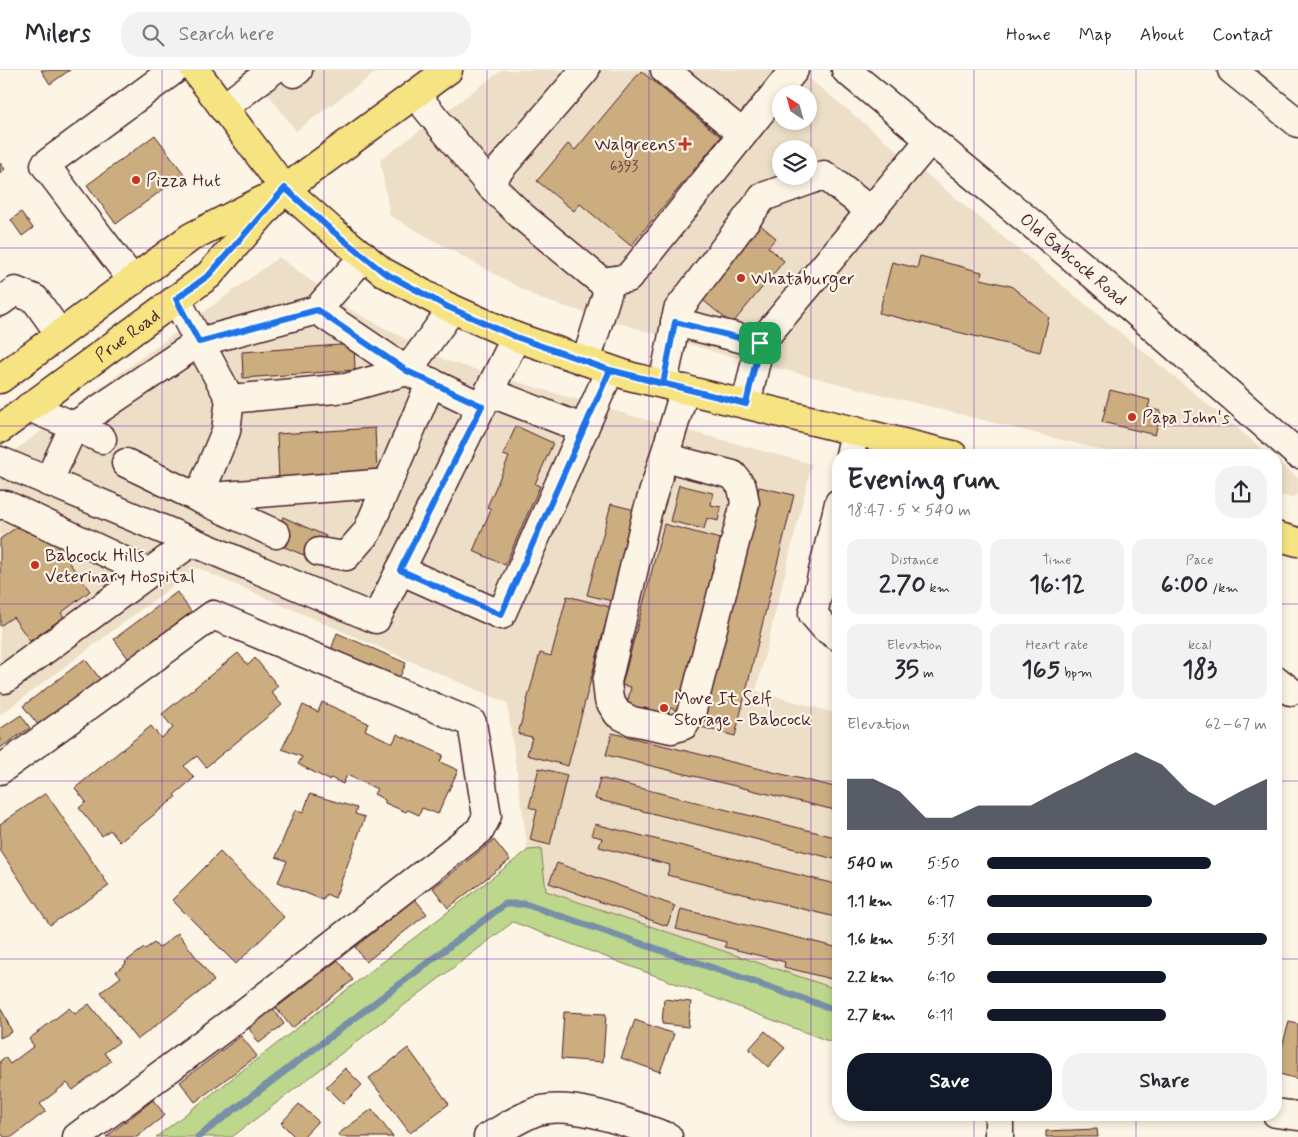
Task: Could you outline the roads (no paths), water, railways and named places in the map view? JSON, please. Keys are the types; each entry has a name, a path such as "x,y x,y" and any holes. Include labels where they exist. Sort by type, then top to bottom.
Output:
{"main road":[{"path":"195,70 285,188 330,229 383,272 452,309 516,337 598,365 674,387 746,404 852,443 902,449"},
{"name":"Prue Road","path":"0,379 191,238 285,188 430,79"},
{"name":"Prue Road","path":"0,429 209,275 285,188"},
{"path":"1282,538 1298,542"}],"street":[{"path":"133,281 45,165 174,70"},
{"path":"223,108 273,70"},
{"path":"292,70 294,73 298,70"},
{"path":"488,183 585,70"},
{"path":"664,70 743,134"},
{"path":"430,79 488,183 524,217 602,282 628,278 794,70"},
{"name":"Old Babcock Road","path":"846,70 1096,278 1298,454"},
{"path":"1232,70 1298,123"},
{"path":"746,404 760,343 930,140"},
{"path":"664,457 733,475 742,487 745,503 691,714 684,725 672,729 632,721 618,714 609,700 607,682 648,513 664,457 674,387 675,322 678,310 763,197 824,175 871,211"},
{"path":"48,482 74,426 199,342 317,310 364,256"},
{"path":"400,570 501,615 584,429 598,365 611,281"},
{"path":"0,302 15,291 36,299 60,334"},
{"path":"176,299 230,398 226,431 198,498"},
{"path":"319,552 346,556 367,532 388,483 419,376 452,309"},
{"path":"317,310 419,376 485,399 584,429"},
{"path":"675,322 760,343"},
{"path":"0,461 376,619 516,337"},
{"path":"230,398 346,388 419,376"},
{"path":"29,407 102,439"},
{"path":"126,463 276,534"},
{"path":"198,498 388,483"},
{"path":"0,505 6,505 149,573"},
{"path":"832,533 813,614 825,628 832,632"},
{"path":"5,678 191,542"},
{"path":"0,770 213,615 472,723 487,816 480,830 244,1013 78,1137"},
{"path":"488,1137 536,1111 560,1108 584,1111 630,1123 668,1137"},
{"path":"1282,1114 1298,1116"},
{"path":"999,1121 999,1137"}],"waterway":[{"path":"198,1137 505,904 525,904 832,1009"}],"place":[{"name":"Walgreens","path":"685,144"},
{"name":"Pizza Hut","path":"136,180"},
{"name":"Whataburger","path":"741,278"},
{"name":"Papa John's","path":"1132,417"},
{"name":"Babcock Hills Veterinary Hospital","path":"35,565"},
{"name":"Move It Self Storage - Babcock","path":"664,708"}]}
